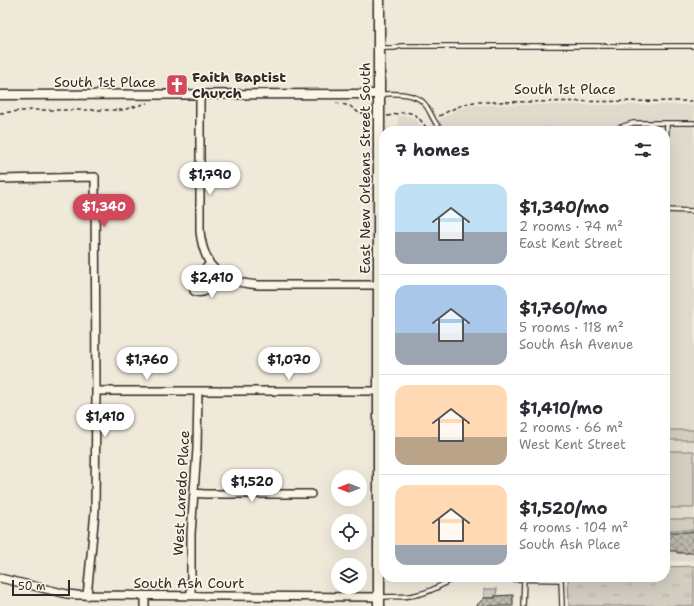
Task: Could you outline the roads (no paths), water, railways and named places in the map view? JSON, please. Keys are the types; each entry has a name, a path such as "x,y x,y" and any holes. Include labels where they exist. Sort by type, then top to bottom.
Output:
{"main road":[{"name":"East New Orleans Street South","path":"379,0 380,126"},
{"name":"East New Orleans Street South","path":"379,285 379,337"},
{"name":"East New Orleans Street South","path":"379,582 379,601"}],"street":[{"name":"South 1st Place","path":"0,95 379,94"},
{"path":"200,95 200,231 203,249 210,264 215,270 236,282 259,286 379,285"},
{"path":"0,179 95,177 95,511 87,596"},
{"path":"210,264 195,279 194,291 203,293 208,290 222,275"},
{"name":"West Laredo Place","path":"191,596 191,534 197,449 198,390"},
{"path":"96,391 379,391"},
{"path":"194,493 311,494"},
{"name":"South Ash Court","path":"0,578 67,594 87,596 191,596 379,601"},
{"path":"145,596 145,606"}],"lane":[{"path":"379,48 394,48 400,46 694,46"},
{"path":"379,94 397,94 417,98 427,107 438,126"},
{"path":"625,126 633,123 694,123"},
{"path":"670,210 694,211"},
{"path":"379,601 414,596 439,587 447,582"},
{"path":"523,606 524,582"},
{"path":"561,582 562,606"}],"place":[{"name":"Faith Baptist Church","path":"177,85"}]}
